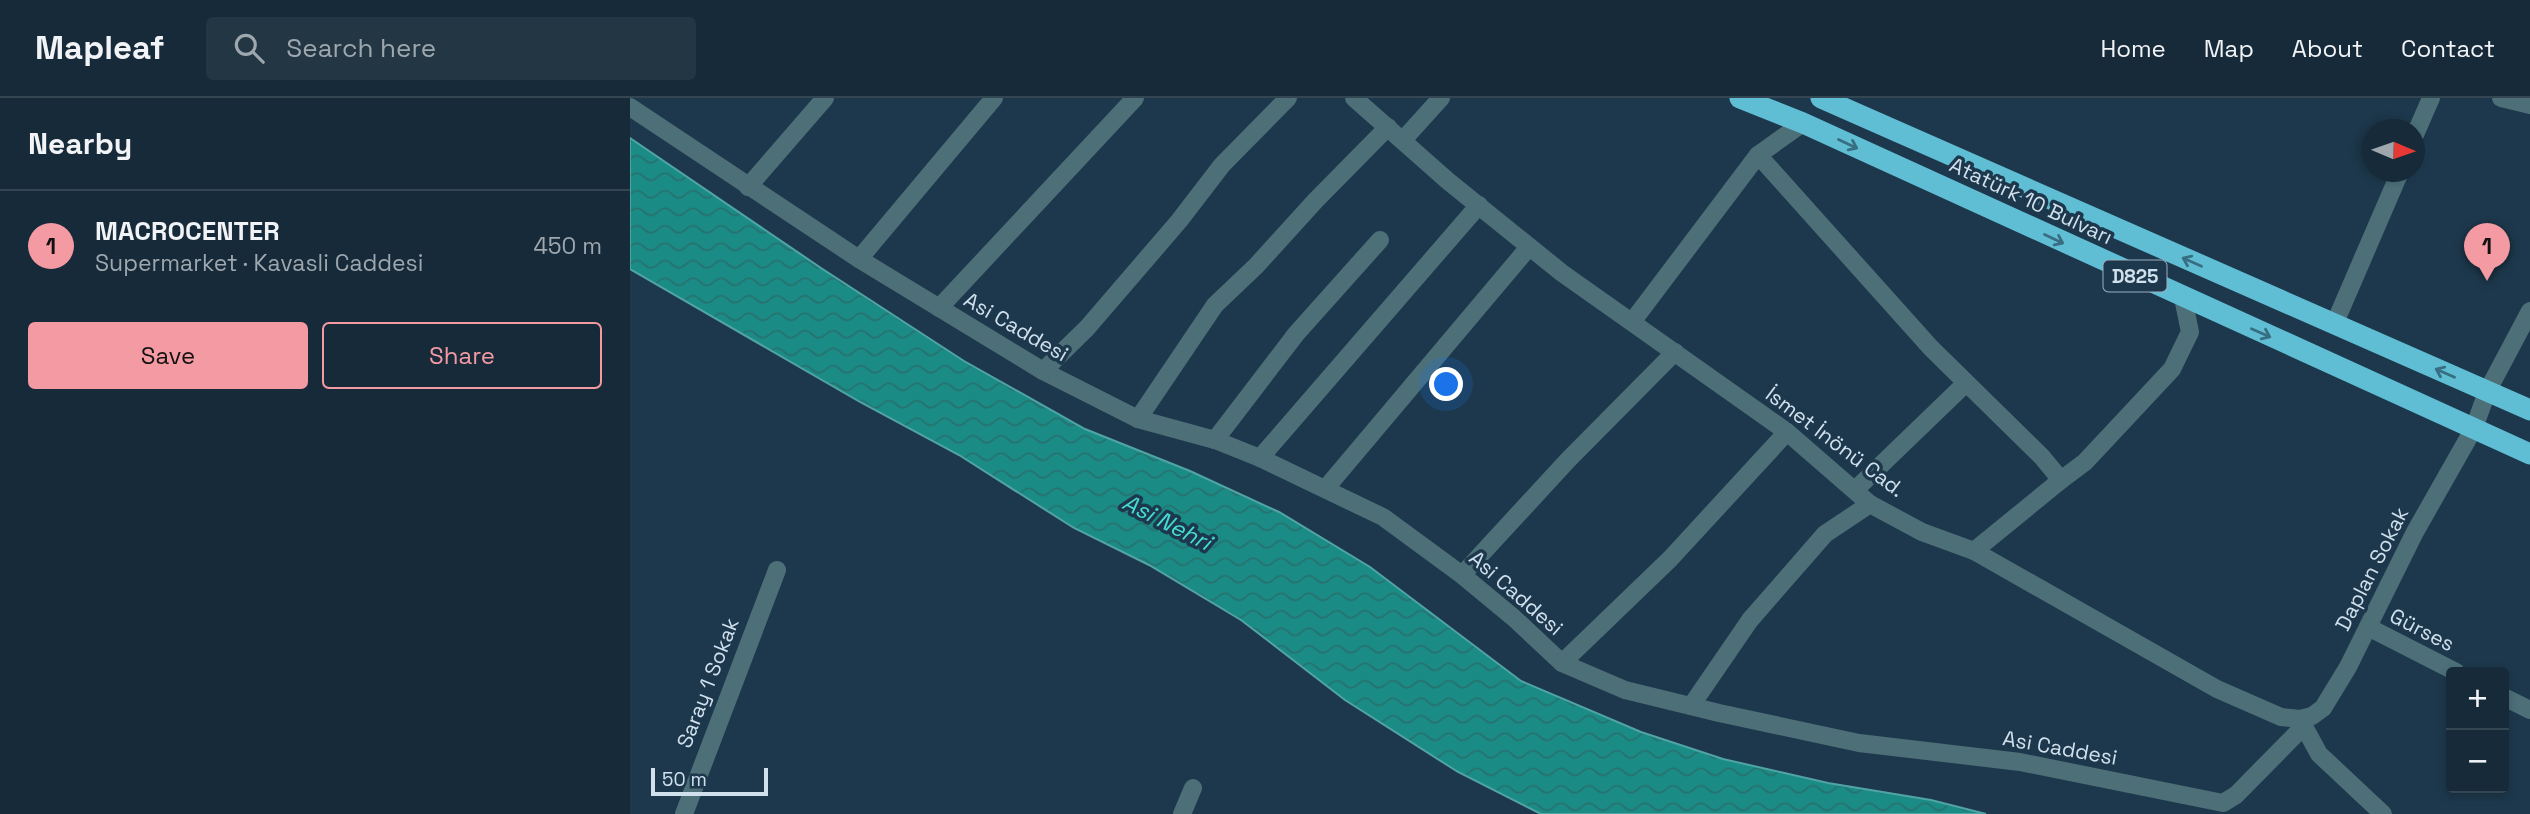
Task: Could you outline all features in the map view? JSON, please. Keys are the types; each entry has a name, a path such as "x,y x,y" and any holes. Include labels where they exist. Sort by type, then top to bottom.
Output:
{"highway":[{"name":"Atatürk 10 Bulvarı","path":"1740,98 1803,123 2530,454"},
{"name":"Atatürk 10 Bulvarı","path":"1821,98 2530,410"}],"street":[{"path":"747,187 825,98"},
{"path":"859,259 994,98"},
{"path":"939,308 1135,98"},
{"path":"1043,371 1087,328 1179,222 1222,165 1288,98"},
{"name":"İsmet İnönü Cad.","path":"1354,98 1448,181 1562,273 1787,432 1870,504 1922,532 1974,551 2217,689 2281,717 2302,723"},
{"path":"1403,140 1441,98"},
{"path":"2422,119 2431,98"},
{"path":"2501,98 2530,105"},
{"name":"Asi Caddesi","path":"630,107 859,259 1043,371 1138,419 1215,440 1326,488 1383,517 1462,575 1562,663 1625,690 1859,743 2020,762 2223,803 2236,795 2302,723"},
{"path":"1632,322 1758,155 1803,123"},
{"path":"1138,419 1215,305 1256,266 1315,200 1388,127"},
{"path":"1758,155 1931,348 2042,457 2061,480"},
{"path":"2334,325 2396,182"},
{"path":"1260,458 1479,205"},
{"path":"1215,440 1296,334 1380,240"},
{"path":"1326,488 1529,247"},
{"path":"1974,551 2085,462 2172,369 2190,331 2183,298"},
{"name":"Daplan Sokak","path":"2302,723 2323,708 2348,667 2415,532 2474,428 2487,392 2530,311"},
{"path":"1462,575 1568,460 1675,352"},
{"path":"1855,491 1966,383"},
{"path":"1562,663 1670,559 1787,432"},
{"path":"1691,706 1750,620 1825,534 1870,504"},
{"name":"Saray 1 Sokak","path":"684,814 777,570"},
{"name":"Gürses","path":"2368,627 2446,667"},
{"path":"2509,700 2530,710"},
{"path":"2302,723 2319,754 2383,814"},
{"path":"1182,814 1193,788"}],"water":[{"name":"Asi Nehri","path":"630,138 964,361 1085,429 1190,471 1279,512 1370,567 1521,681 1641,732 1723,759 1828,783 1931,800 1986,814 1541,814 1458,772 1345,700 1241,620 1149,565 1074,528 959,455 860,402 630,269"}],"place":[{"name":"MACROCENTER","path":"2487,281"}]}
